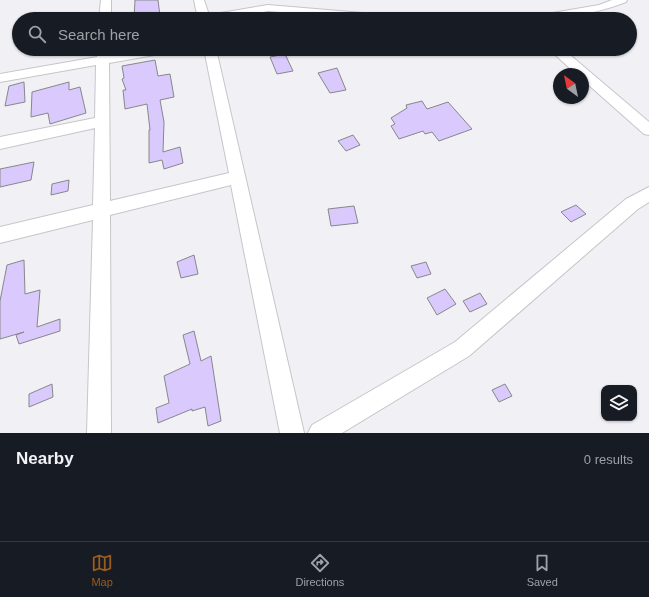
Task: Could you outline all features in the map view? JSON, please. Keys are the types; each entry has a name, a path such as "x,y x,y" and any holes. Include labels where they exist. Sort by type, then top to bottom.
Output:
{"street":[{"path":"105,12 106,0"},
{"path":"199,0 202,12"},
{"path":"577,12 601,8 622,0"},
{"path":"246,12 268,8 316,12"},
{"path":"0,78 98,56"},
{"path":"99,433 102,56"},
{"path":"211,56 292,433"},
{"path":"563,56 649,130"},
{"path":"0,143 101,122"},
{"path":"0,235 237,177"},
{"path":"320,433 462,349 632,204 649,194"}],"building":[{"path":"135,0 158,0 160,12 134,12"},
{"path":"286,56 293,71 277,74 270,57"},
{"path":"155,60 158,76 170,74 174,97 160,100 164,122 163,152 180,147 183,163 164,169 162,160 149,163 150,130 147,104 125,109 123,90 126,90 122,79 124,78 122,66"},
{"path":"337,68 346,90 330,93 318,73"},
{"path":"24,82 25,102 5,106 9,86"},
{"path":"69,82 69,90 80,87 86,113 50,124 48,113 31,117 32,92"},
{"path":"422,101 427,109 448,102 472,129 439,141 432,132 425,134 423,131 399,139 391,126 395,124 391,118 407,108 406,105"},
{"path":"353,135 360,145 346,151 338,141"},
{"path":"34,162 31,180 0,187 0,169"},
{"path":"69,180 68,191 51,195 52,184"},
{"path":"576,205 586,214 571,222 561,212"},
{"path":"354,206 358,223 331,226 328,209"},
{"path":"194,255 198,274 181,278 177,262"},
{"path":"24,260 25,294 40,290 37,327 60,319 60,331 19,344 16,335 24,332 0,339 0,301 7,265"},
{"path":"426,262 431,274 417,278 411,266"},
{"path":"445,289 456,304 437,315 427,298"},
{"path":"480,293 487,304 470,312 463,301"},
{"path":"194,331 201,361 211,356 221,421 208,426 205,407 192,411 192,409 158,423 156,408 169,403 164,376 190,364 183,335"},
{"path":"52,384 53,397 29,407 29,394"},
{"path":"505,384 512,396 499,402 492,390"}]}
